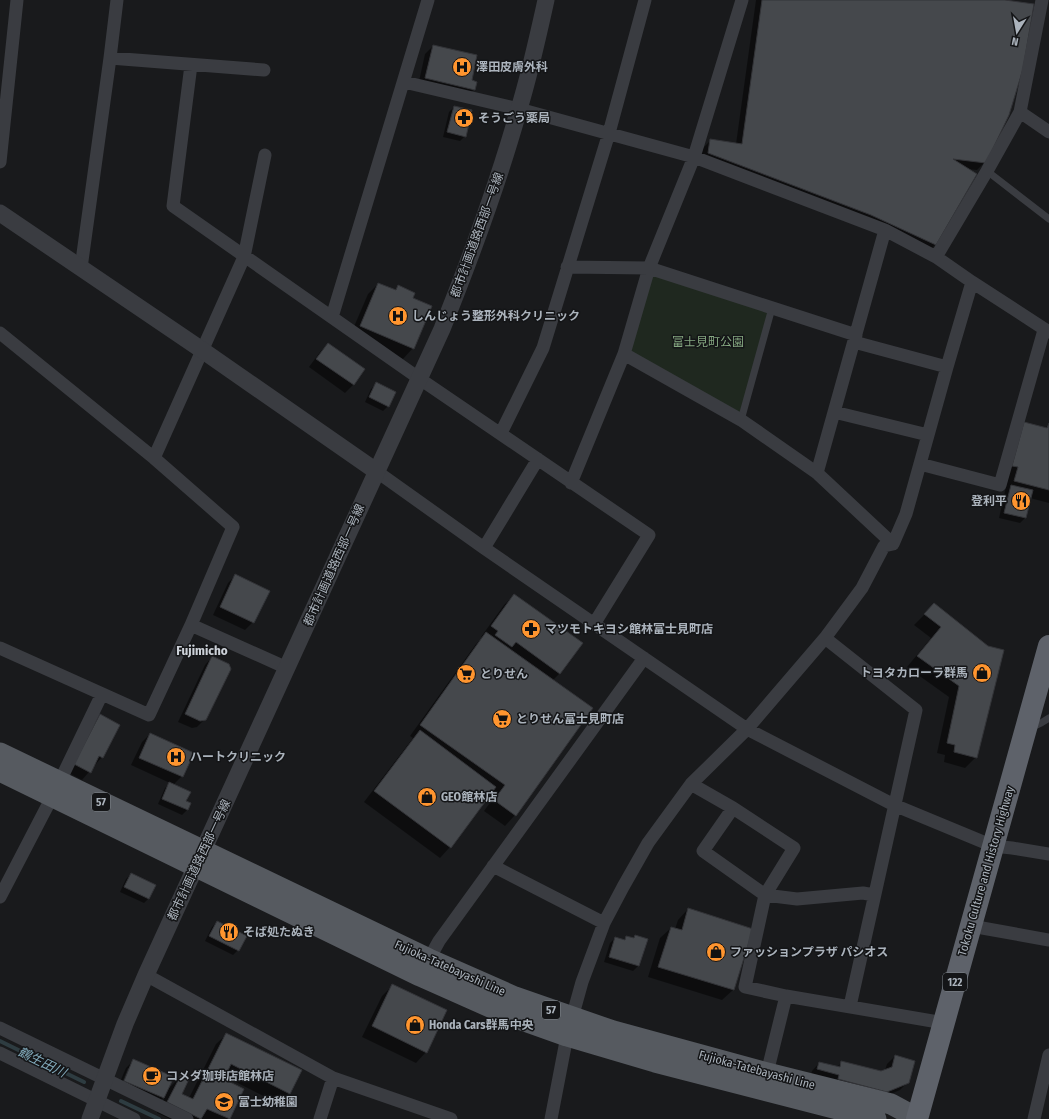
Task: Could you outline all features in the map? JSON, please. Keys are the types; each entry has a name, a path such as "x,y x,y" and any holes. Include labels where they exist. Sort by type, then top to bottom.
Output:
{"highway":[{"name":"Tokoku Culture and History Highway","path":"915,1119 944,1023 1049,646"}],"main road":[{"name":"Fujioka-Tatebayashi Line","path":"0,753 56,789 199,858 515,997 569,1027 655,1062 876,1119"},
{"name":"Fujioka-Tatebayashi Line","path":"0,771 56,789"},
{"name":"Fujioka-Tatebayashi Line","path":"199,858 420,976 508,1015 569,1027 613,1031 767,1073 891,1104 915,1119"}],"street":[{"path":"0,162 17,0"},
{"path":"81,268 117,0"},
{"path":"332,317 428,0"},
{"name":"都市計画道路西部一号線","path":"90,1119 146,975 376,471 420,379 459,286 497,180 520,109 546,0"},
{"path":"501,433 543,348 609,133 645,0"},
{"path":"571,483 624,354 649,268 694,157 742,0"},
{"path":"936,257 1020,112 1042,0"},
{"path":"110,58 264,70"},
{"path":"190,65 173,206 420,379 649,535 594,624"},
{"path":"404,82 520,109 694,157 885,230 936,257 1046,331 1000,485 920,464"},
{"path":"1020,112 1049,132"},
{"path":"154,458 244,257 265,155"},
{"path":"0,213 202,350 484,548 747,729 894,805 993,846 1049,854"},
{"path":"817,473 885,230"},
{"path":"567,267 649,268 772,308 855,339 947,367"},
{"path":"893,544 906,514 972,282"},
{"path":"0,333 154,458 232,528 191,625 149,715 0,648"},
{"path":"624,354 741,420 817,473 893,544"},
{"path":"834,412 928,435"},
{"path":"484,548 538,459"},
{"path":"551,1119 569,1027 582,982 604,924 648,843 691,784 747,729 824,638 862,588 884,546 893,544"},
{"path":"191,625 287,668"},
{"path":"824,638 916,710 850,1006"},
{"path":"429,959 439,941 644,658"},
{"path":"0,897 56,789 102,694"},
{"path":"691,784 732,808 794,848 765,895 746,987 786,996 944,1023"},
{"path":"732,808 703,851 765,895 797,899 864,893 874,895"},
{"path":"493,866 604,924"},
{"path":"971,926 1049,940"},
{"path":"146,975 333,1078 424,1115 451,1119"},
{"path":"767,1073 786,996"},
{"path":"0,1028 187,1119"},
{"path":"0,1053 134,1119"},
{"path":"1034,1119 1049,1055"},
{"path":"320,1119 333,1078"}],"lane":[{"path":"987,171 1049,219"},
{"path":"741,420 772,308"},
{"path":"1026,729 1049,718"}],"green space":[{"name":"富士見町公園","path":"649,268 772,308 741,420 624,354"}],"building":[{"path":"762,0 1005,0 1034,4 1023,69 1009,115 986,163 953,159 977,174 936,245 871,215 708,153 710,139 742,144"},
{"path":"433,45 477,55 472,80 477,82 475,90 425,78"},
{"path":"454,106 472,110 466,137 447,132"},
{"path":"378,283 396,290 398,285 415,293 413,298 432,306 414,349 360,326"},
{"path":"328,343 365,369 354,385 316,359"},
{"path":"376,382 396,392 389,407 369,397"},
{"path":"1024,422 1047,428 1049,423 1049,490 1014,481 1018,467 1012,466"},
{"path":"1011,485 1033,490 1026,518 1004,513"},
{"path":"235,574 270,591 254,623 220,607"},
{"path":"514,594 583,643 560,674 516,642 512,647 495,635 498,631 491,626"},
{"path":"934,603 988,646 1004,650 977,758 954,752 955,745 947,743 959,686 917,656 941,627 924,614"},
{"path":"486,632 593,708 516,816 494,800 505,785 420,725"},
{"path":"212,656 229,664 231,669 206,720 200,721 185,714"},
{"path":"100,714 120,725 103,758 99,756 91,773 74,764"},
{"path":"420,730 496,787 451,848 374,791"},
{"path":"150,733 194,753 183,777 139,758"},
{"path":"169,782 191,792 186,801 191,803 188,810 162,799"},
{"path":"131,873 156,885 149,899 124,887"},
{"path":"688,908 753,929 734,990 658,967 671,927 682,930"},
{"path":"217,921 247,936 239,951 209,936"},
{"path":"635,935 648,939 639,966 609,957 615,937 625,940 626,936 634,938"},
{"path":"392,984 447,1010 427,1053 372,1026"},
{"path":"226,1033 302,1070 290,1094 231,1064 224,1079 244,1089 230,1119 207,1109 201,1119 167,1102 181,1075 189,1079 182,1094 193,1099"},
{"path":"895,1055 915,1061 909,1083 887,1092 838,1079 839,1075 817,1069 819,1062 840,1067 841,1061 881,1071 892,1067"},
{"path":"133,1059 174,1077 164,1098 124,1081"}],"waterway":[{"name":"鶴生田川","path":"0,1041 84,1082"},
{"name":"鶴生田川","path":"121,1101 159,1119"}],"place":[{"name":"澤田皮膚外科","path":"462,67"},
{"name":"そうごう薬局","path":"464,118"},
{"name":"しんじょう整形外科クリニック","path":"398,316"},
{"name":"登利平","path":"1021,501"},
{"name":"マツモトキヨシ館林富士見町店","path":"531,629"},
{"name":"トヨタカローラ群馬","path":"982,673"},
{"name":"とりせん","path":"466,674"},
{"name":"とりせん富士見町店","path":"502,719"},
{"name":"ハートクリニック","path":"176,757"},
{"name":"GEO館林店","path":"427,797"},
{"name":"そば処たぬき","path":"229,932"},
{"name":"ファッションプラザ パシオス","path":"716,952"},
{"name":"Honda Cars群馬中央","path":"415,1025"},
{"name":"コメダ珈琲店館林店","path":"152,1076"},
{"name":"富士幼稚園","path":"224,1102"}],"district":[{"name":"Fujimicho","path":"202,650"}]}
